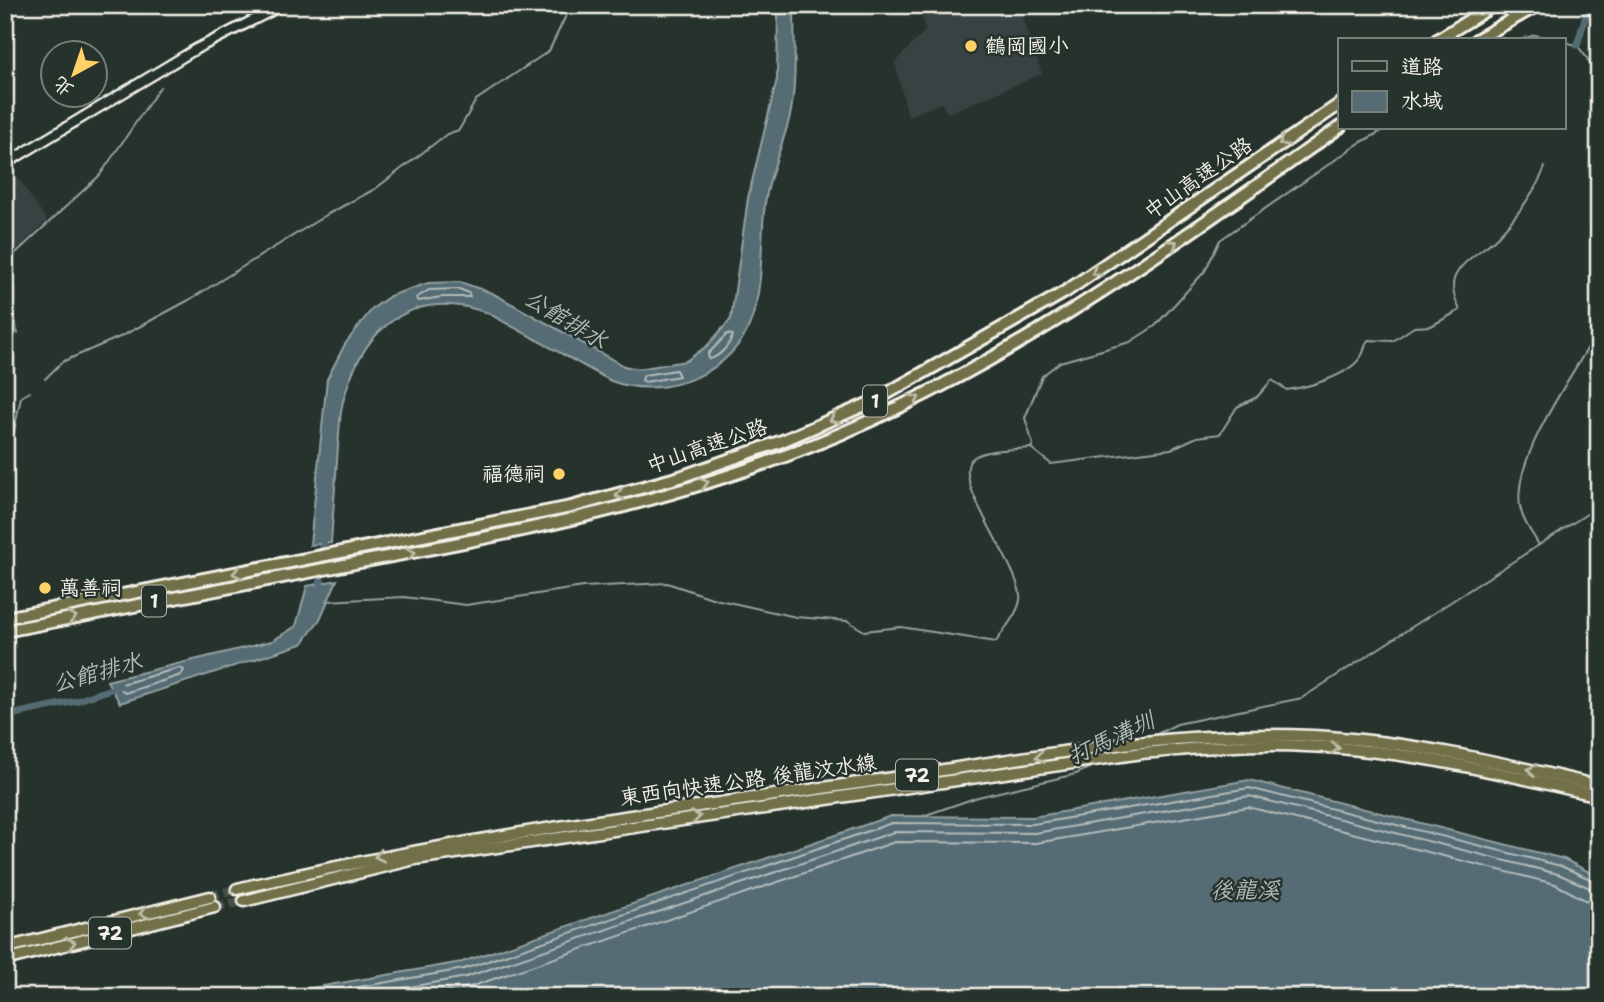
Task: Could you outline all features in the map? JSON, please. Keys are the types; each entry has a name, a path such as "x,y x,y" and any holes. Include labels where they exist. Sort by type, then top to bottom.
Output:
{"highway":[{"path":"1440,38 1494,5"},
{"path":"1480,38 1534,8"},
{"name":"中山高速公路","path":"5,618 622,495 782,441 872,402 1065,292 1338,105"},
{"name":"中山高速公路","path":"5,631 485,538 631,505 734,474 834,436 944,384 1014,346 1135,270 1338,128"},
{"name":"東西向快速公路 後龍汶水線","path":"237,889 360,860 519,832 1032,758 1184,739 1309,736 1357,739 1458,753 1599,786"},
{"name":"東西向快速公路 後龍汶水線","path":"244,901 415,859 509,844 1142,753 1239,745 1318,746 1418,757 1599,796"},
{"name":"72","path":"5,948 210,897"},
{"name":"72","path":"5,960 215,907"}],"main road":[{"path":"5,164 196,49 283,5"}],"shaded area":[{"name":"鶴岡國小","path":"920,5 1019,5 1042,74 948,113 941,103 908,116 895,62 925,31"},
{"path":"15,174 47,221 13,253 5,218 5,181"}],"water":[{"path":"778,5 794,5 793,98 767,192 760,274 753,315 744,336 731,353 696,378 653,387 632,386 611,381 488,313 461,306 437,305 415,309 396,318 379,332 353,372 340,416 331,543 310,545 327,379 345,344 372,309 390,296 428,283 460,282 492,293 624,366 638,369 686,361 708,345 731,319 748,198 777,79"},
{"path":"337,580 320,619 302,644 120,703 107,681 272,641 296,626 307,586"},
{"name":"後龍溪","path":"1249,780 1564,859 1599,877 1599,997 260,997 462,962 891,816 1033,817"}],"waterway":[{"path":"45,379 62,362 122,336 189,300 328,214 375,189 447,134 459,130 476,100 549,51 571,5"},
{"path":"1577,45 1589,5"},
{"path":"1526,38 1535,35 1549,38"},
{"path":"1566,42 1577,45 1586,57 1591,69 1589,79"},
{"path":"5,263 100,175 160,87"},
{"path":"1031,448 1033,444 1025,418 1042,376 1060,362 1130,342 1155,326 1205,271 1220,240 1358,144 1383,130"},
{"path":"326,601 404,597 466,605 583,587 667,583 715,599 796,617 848,621 864,631 901,627 996,642 1020,600 1011,569 970,485 968,469 973,458 993,451 1031,448 1051,464 1171,449 1197,437 1220,434 1237,407 1257,397 1272,380 1287,390 1339,375 1362,355 1368,340 1393,341 1414,327 1431,326 1460,310 1453,287 1457,272 1510,222 1531,195 1545,167"},
{"path":"5,286 18,334"},
{"path":"1539,545 1520,506 1520,486 1526,464 1548,415 1599,329"},
{"path":"5,343 11,339"},
{"path":"14,431 21,397 30,392"},
{"name":"打馬溝圳","path":"1153,736 1177,724 1302,698 1590,512 1599,510"},
{"name":"公館排水","path":"320,590 324,536"},
{"name":"公館排水","path":"5,716 76,701 120,686"},
{"name":"打馬溝圳","path":"923,816 978,797 1076,774 1095,765"}],"tunnel":[{"path":"210,897 237,889"},
{"path":"215,907 244,901"}],"place":[{"name":"鶴岡國小","path":"971,46"},
{"name":"福德祠","path":"559,474"},
{"name":"萬善祠","path":"45,588"}]}
